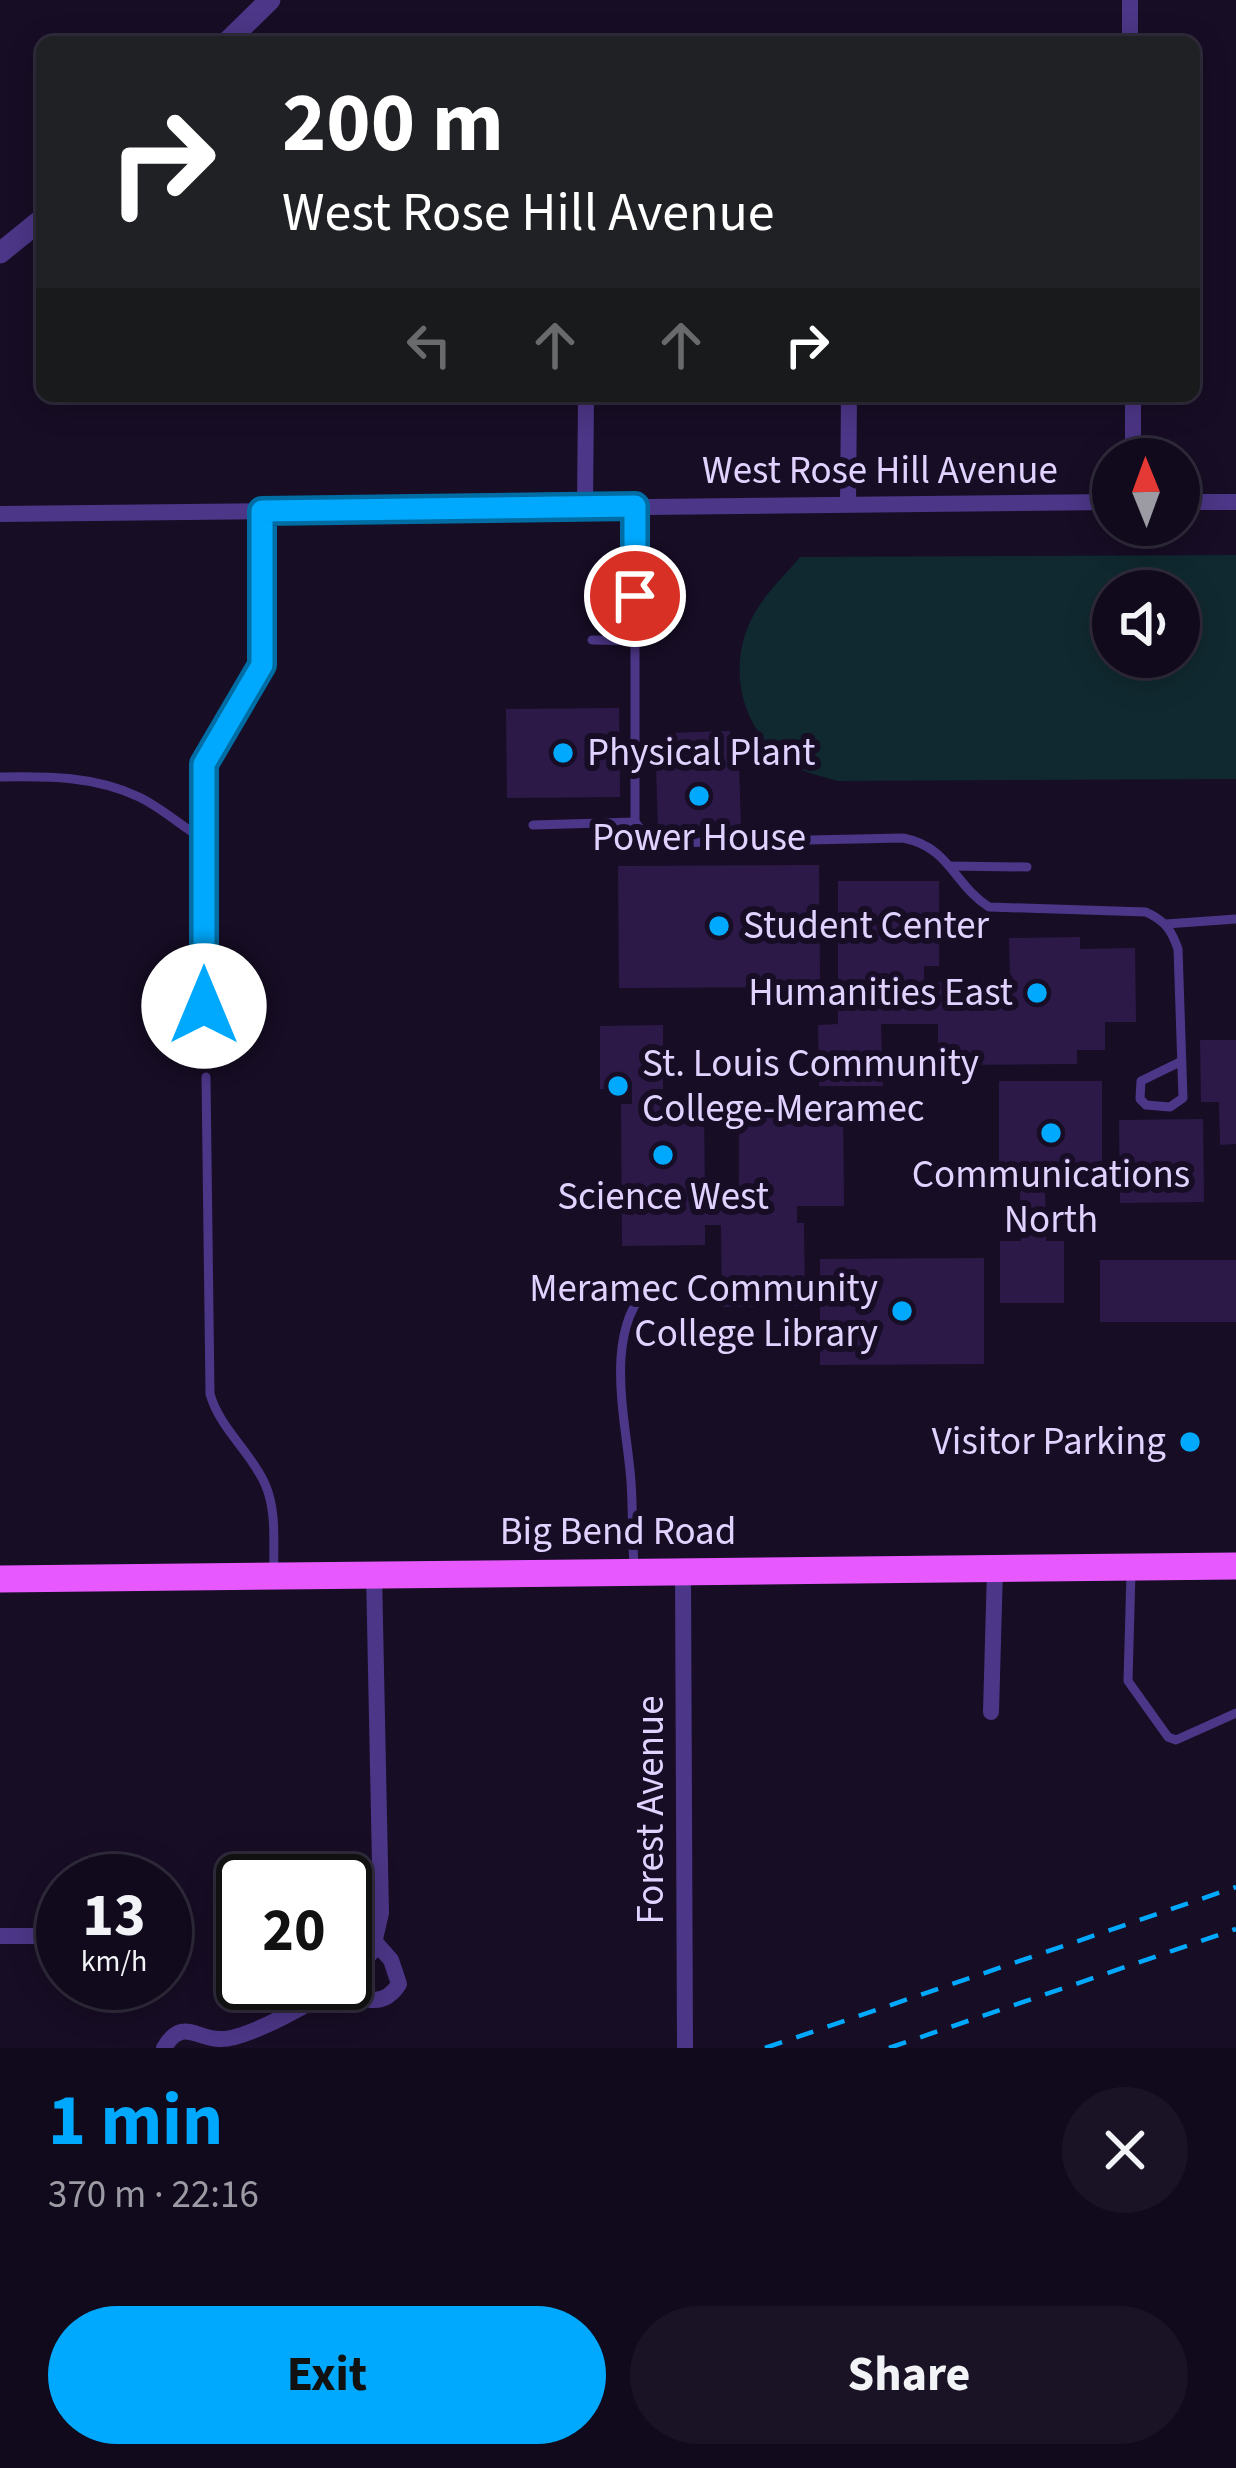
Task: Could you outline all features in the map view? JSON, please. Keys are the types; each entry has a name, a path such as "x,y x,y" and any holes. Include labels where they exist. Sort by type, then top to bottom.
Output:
{"main road":[{"name":"Big Bend Road","path":"0,1580 1236,1566"}],"street":[{"path":"233,36 270,0"},
{"path":"1130,0 1130,36"},
{"path":"0,253 36,224"},
{"path":"585,507 586,402"},
{"path":"848,402 848,504"},
{"path":"1132,402 1133,438"},
{"name":"West Rose Hill Avenue","path":"0,514 1092,502"},
{"path":"1200,502 1236,502"},
{"path":"991,1712 995,1569"},
{"name":"Forest Avenue","path":"683,1571 685,2048"},
{"path":"372,1952 381,1913 374,1573"},
{"path":"0,1936 36,1936"},
{"path":"372,1999 392,1995 399,1984 397,1972 376,1943"},
{"path":"164,2048 174,2035 188,2031 216,2044 293,2010"}],"lane":[{"path":"635,506 635,822 646,836 664,843 903,838 922,841 988,907 1146,913 1166,924 1236,919"},
{"path":"204,1006 207,754 262,665 262,511"},
{"path":"592,640 635,641"},
{"path":"0,777 79,778 117,789 161,809 203,839"},
{"path":"533,825 635,822"},
{"path":"950,866 1027,867"},
{"path":"1166,924 1178,949 1184,1098 1170,1107 1146,1105 1138,1090 1141,1081 1182,1061"},
{"path":"206,1077 210,1394 221,1420 266,1485 273,1518 274,1574"},
{"path":"634,1571 632,1486 620,1368 623,1340 637,1298 650,1285"},
{"path":"1132,1567 1130,1687 1168,1737 1176,1740 1236,1713"}],"shaded area":[{"path":"1236,555 1236,779 837,781 797,768 761,736 743,698 740,657 745,636 768,593 800,557"}],"building":[{"name":"Physical Plant","path":"619,708 620,797 507,798 506,709"},
{"name":"Power House","path":"730,731 731,766 739,766 741,827 658,830 656,765 668,765 667,733"},
{"name":"Student Center","path":"819,865 820,987 619,988 618,866"},
{"path":"838,881 939,881 939,966 924,966 924,1004 938,1004 938,982 1010,981 1009,938 1080,937 1080,949 1135,948 1136,1022 1105,1022 1105,1050 1077,1050 1077,1064 938,1065 938,1024 881,1024 883,1086 819,1086 818,1025 838,1024"},
{"path":"663,1025 663,1089 652,1089 653,1104 704,1103 705,1207 739,1206 739,1103 843,1103 844,1206 797,1206 797,1223 804,1223 805,1306 722,1307 721,1225 705,1225 705,1245 622,1246 621,1104 632,1104 632,1089 600,1089 600,1026"},
{"path":"1200,1040 1236,1040 1236,1144 1220,1145 1219,1102 1201,1102"},
{"name":"Communications North","path":"999,1081 1102,1081 1102,1186 1045,1185 1046,1241 1064,1241 1064,1303 1000,1303 1000,1241 1021,1241 1020,1186 999,1186"},
{"path":"1203,1119 1204,1202 1120,1203 1119,1120"},
{"name":"Meramec Community College Library","path":"984,1258 984,1364 820,1365 820,1259"},
{"path":"1100,1260 1236,1260 1236,1322 1100,1322"}],"railway":[{"path":"765,2048 1236,1887"},
{"path":"889,2048 1236,1929"}],"place":[{"name":"Physical Plant","path":"563,753"},
{"name":"Power House","path":"699,796"},
{"name":"Student Center","path":"719,926"},
{"name":"Humanities East","path":"1037,993"},
{"name":"St. Louis Community College-Meramec","path":"618,1086"},
{"name":"Communications North","path":"1051,1133"},
{"name":"Science West","path":"663,1155"},
{"name":"Meramec Community College Library","path":"902,1311"},
{"name":"Visitor Parking","path":"1190,1442"}],"route":[{"path":"204,1006 204,764 262,665 266,632 262,511 635,506 635,596"}]}
